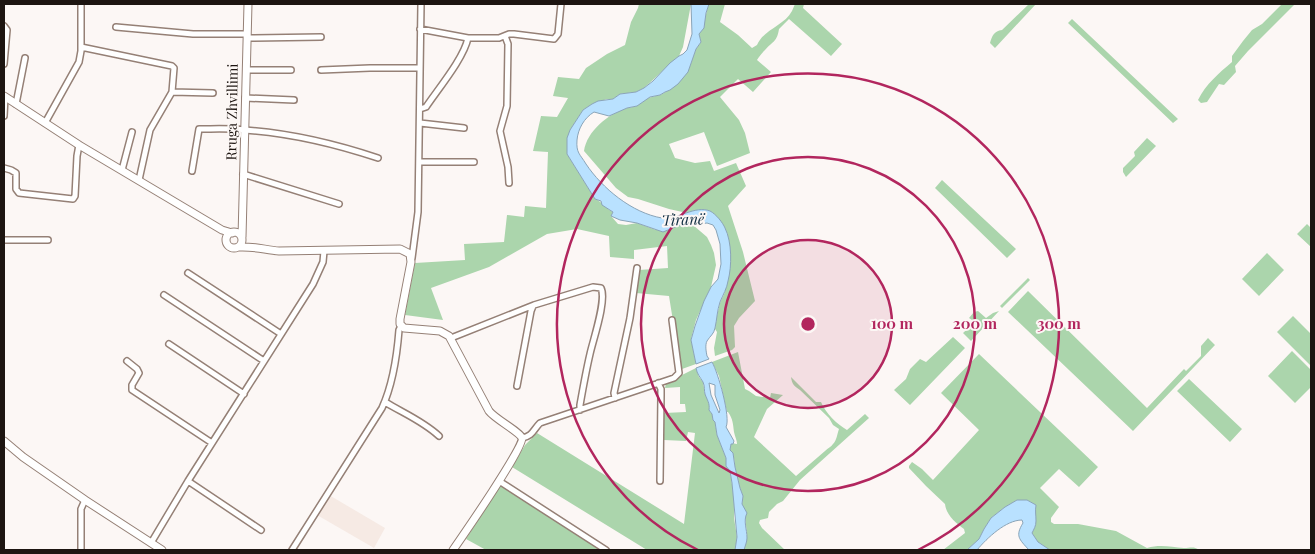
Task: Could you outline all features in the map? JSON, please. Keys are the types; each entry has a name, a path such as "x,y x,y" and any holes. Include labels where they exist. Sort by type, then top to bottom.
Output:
{"street":[{"path":"46,123 78,66 81,47 81,4"},
{"name":"Rruga Zhvillimi","path":"238,238 242,222 248,4"},
{"path":"292,550 376,418 385,402 393,373 401,326 399,321 415,240 418,212 421,4"},
{"path":"420,29 468,38 499,38 514,34 554,39 558,34 561,4"},
{"path":"4,26 7,30 4,64"},
{"path":"116,27 193,34 321,37"},
{"path":"505,36 508,44 507,106 500,131 508,167 509,183"},
{"path":"420,109 426,107 461,56 467,46 468,38"},
{"path":"81,47 172,66 175,70 172,92 150,130 139,180"},
{"path":"16,104 25,58"},
{"path":"321,70 420,68"},
{"path":"246,70 291,70"},
{"path":"172,92 213,93"},
{"path":"4,96 79,145 222,230 255,247 279,251 400,249 409,247 415,240"},
{"path":"4,96 4,116"},
{"path":"245,98 294,100"},
{"path":"420,123 464,128"},
{"path":"192,171 199,129 271,133 336,145 378,158"},
{"path":"122,170 132,132"},
{"path":"4,168 16,173 16,189 19,193 73,198 75,196 79,145"},
{"path":"419,162 474,162"},
{"path":"244,174 339,204"},
{"path":"212,224 222,233 232,248 238,238"},
{"path":"227,243 227,237 238,238"},
{"path":"4,240 48,240"},
{"path":"400,249 410,254 411,262"},
{"path":"151,543 188,481 313,284 323,262 324,250"},
{"path":"615,398 614,393 630,318 638,268"},
{"path":"188,273 281,334"},
{"path":"451,338 534,305 597,287 602,290 601,310 588,360 580,410"},
{"path":"164,295 264,361"},
{"path":"517,386 531,311 534,305"},
{"path":"522,438 532,435 535,428 540,424 674,378 679,373 672,320"},
{"path":"401,326 404,328 440,331 451,338 489,411 520,434 522,438 521,444 499,481 453,550"},
{"path":"169,344 244,394"},
{"path":"127,361 139,373 132,385 132,390 212,443"},
{"path":"658,383 661,388 660,481"},
{"path":"385,402 422,422 439,436"},
{"path":"4,441 23,457 85,500 162,550"},
{"path":"188,481 261,530"},
{"path":"499,481 606,550"},
{"path":"81,550 81,509 85,500"}],"shaded area":[{"path":"329,495 385,528 374,548 317,515"}],"green space":[{"path":"639,4 691,4 683,47 679,56 644,88 592,104 583,110 570,130 567,154 595,199 613,212 611,216 618,224 637,223 656,230 685,223 693,225 707,237 714,253 716,265 711,287 696,320 691,339 696,364 682,369 680,365 669,296 636,293 639,270 668,268 667,246 634,250 634,259 610,257 609,236 577,229 547,234 489,267 431,288 443,320 405,315 415,263 465,260 464,244 504,242 507,215 524,217 525,206 546,208 548,152 533,151 541,116 557,117 568,98 553,96 558,77 579,79 586,68 625,45 631,22"},
{"path":"709,4 725,4 720,22 752,48 757,45 764,35 788,16 795,4 804,4 803,8 842,44 831,56 789,19 779,29 774,41 757,60 771,72 753,92 738,79 720,97 739,120 745,133 750,153 717,166 704,132 669,144 675,158 695,163 710,161 714,171 736,163 746,186 728,206 743,252 755,301 734,326 735,347 732,350 715,356 716,320 725,292 725,228 710,211 699,210 687,213 628,197 616,188 584,151 589,137 594,130 613,114 637,106 648,98 670,90 691,63 696,49 701,42 699,34"},
{"path":"1029,4 1036,4 995,48 990,43 994,34 1002,30"},
{"path":"1282,4 1295,4 1248,51 1235,66 1236,72 1224,85 1219,84 1207,102 1201,103 1198,100 1201,94 1213,79 1232,62 1232,56 1252,30 1262,24"},
{"path":"1072,19 1178,119 1173,123 1068,23"},
{"path":"1147,138 1156,146 1126,177 1123,168 1135,156 1134,152"},
{"path":"942,180 1016,249 1007,258 935,188"},
{"path":"1307,224 1311,228 1311,247 1297,234"},
{"path":"1267,253 1284,270 1259,296 1242,279"},
{"path":"1028,278 1030,280 1002,308 1000,306"},
{"path":"1028,291 1147,408 1184,369 1186,371 1201,356 1201,346 1208,338 1215,345 1133,431 1008,312"},
{"path":"978,311 986,318 999,311 971,341 963,333 975,322 969,318 974,312"},
{"path":"1293,316 1311,334 1311,366 1277,332"},
{"path":"953,337 965,348 910,405 894,390 906,379 910,369 920,359 926,362"},
{"path":"1292,351 1311,370 1311,387 1295,403 1268,376"},
{"path":"738,352 745,389 756,396 770,398 771,393 783,395 767,409 754,437 796,476 832,445 839,429 795,386 791,377 816,402 821,402 832,418 847,430 865,414 869,418 800,480 783,501 769,512 768,518 760,520 759,523 762,528 785,550 744,550 747,535 742,504 743,496 734,458 730,450 731,443 737,443 732,419 727,412 719,376 712,362"},
{"path":"979,354 1098,467 1079,487 1059,469 1040,488 1059,507 1051,518 1051,522 1054,524 1078,524 1116,531 1147,548 1166,546 1199,550 1050,550 1038,542 1032,533 1036,505 1027,500 1017,500 991,518 979,539 967,550 943,550 965,533 964,529 947,512 945,504 909,466 912,462 933,480 979,430 941,393"},
{"path":"696,368 703,382 705,394 710,405 709,410 715,422 717,435 726,458 726,466 730,471 737,537 735,550 647,550 512,467 525,445 537,433 684,524 695,433 688,432 686,441 664,440 664,413 686,412 685,404 680,404 680,387 665,388 666,383"},
{"path":"1189,379 1242,429 1230,442 1177,391"},
{"path":"501,484 602,550 486,550 466,539"}],"water":[{"name":"Tiranë","path":"691,4 709,4 704,28 699,34 701,42 696,49 688,72 670,90 650,97 637,106 609,116 594,112 587,117 580,128 577,148 600,182 619,198 640,211 668,218 698,210 710,211 715,214 724,226 730,247 731,261 727,286 719,305 713,333 706,343 706,352 709,359 696,364 691,340 704,301 711,287 718,279 721,264 720,244 713,225 707,223 693,225 685,223 663,232 611,216 613,212 602,205 601,201 595,199 567,154 567,138 583,110 598,101 613,99 620,94 636,92 644,88 670,63 687,50 692,34"},
{"path":"712,362 723,395 727,414 726,427 734,441 731,444 730,450 733,453 743,496 742,504 747,513 745,522 747,540 744,550 735,550 737,537 730,471 726,466 726,458 717,435 715,422 709,410 704,384 696,368","holes":["709,383 715,385 715,395 720,410 719,413 711,395"]},
{"path":"1017,500 1027,500 1036,505 1036,523 1032,533 1038,542 1050,550 1029,550 1019,537 1019,531 1023,523 1022,520 1003,526 991,535 977,550 967,550 979,539 991,518"}]}
